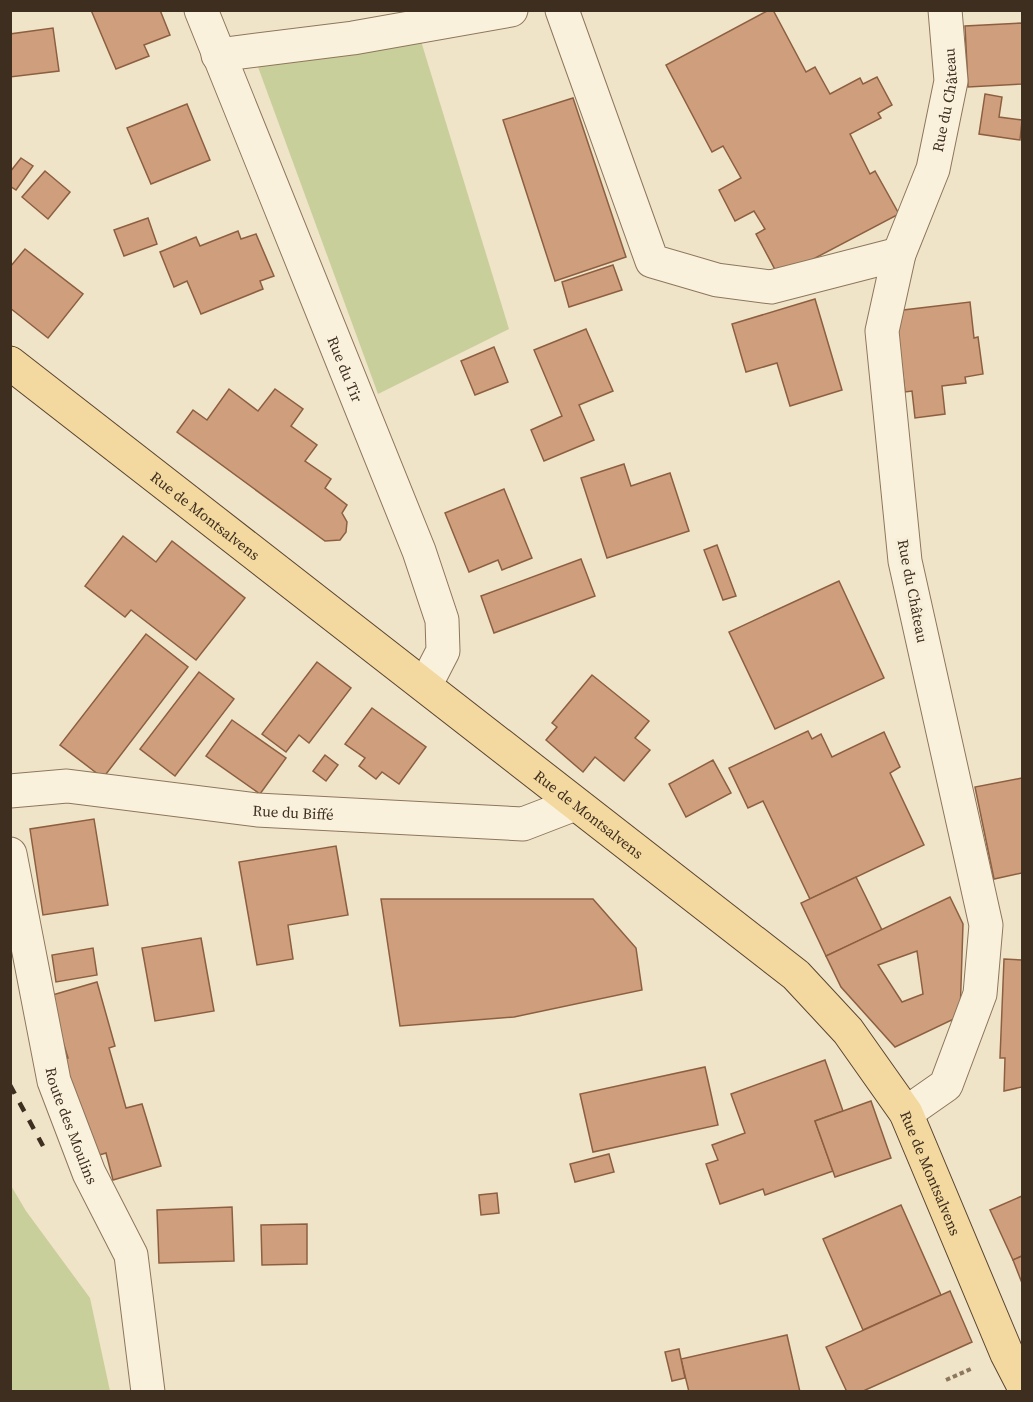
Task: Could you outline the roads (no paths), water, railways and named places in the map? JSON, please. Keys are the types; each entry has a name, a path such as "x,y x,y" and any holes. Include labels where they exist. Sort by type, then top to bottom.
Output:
{"main road":[{"name":"Rue de Montsalvens","path":"10,363 426,684 575,804 796,975 848,1031 906,1113 1007,1354 1023,1383"}],"street":[{"name":"Rue du Tir","path":"201,10 426,571 442,620 443,651 426,684"},
{"path":"218,55 353,38 511,10"},
{"path":"562,10 652,261 717,280 771,287 899,254"},
{"path":"931,10 949,47"},
{"name":"Rue du Château","path":"906,1113 946,1085 980,994 987,925 905,561 882,331 899,254 933,169 951,81 945,10"},
{"name":"Rue du Biffé","path":"10,790 68,786 257,810 523,824 575,804"},
{"name":"Route des Moulins","path":"10,854 54,1081 89,1173 131,1255 148,1392"}],"railway":[{"path":"10,1085 43,1146"}]}
